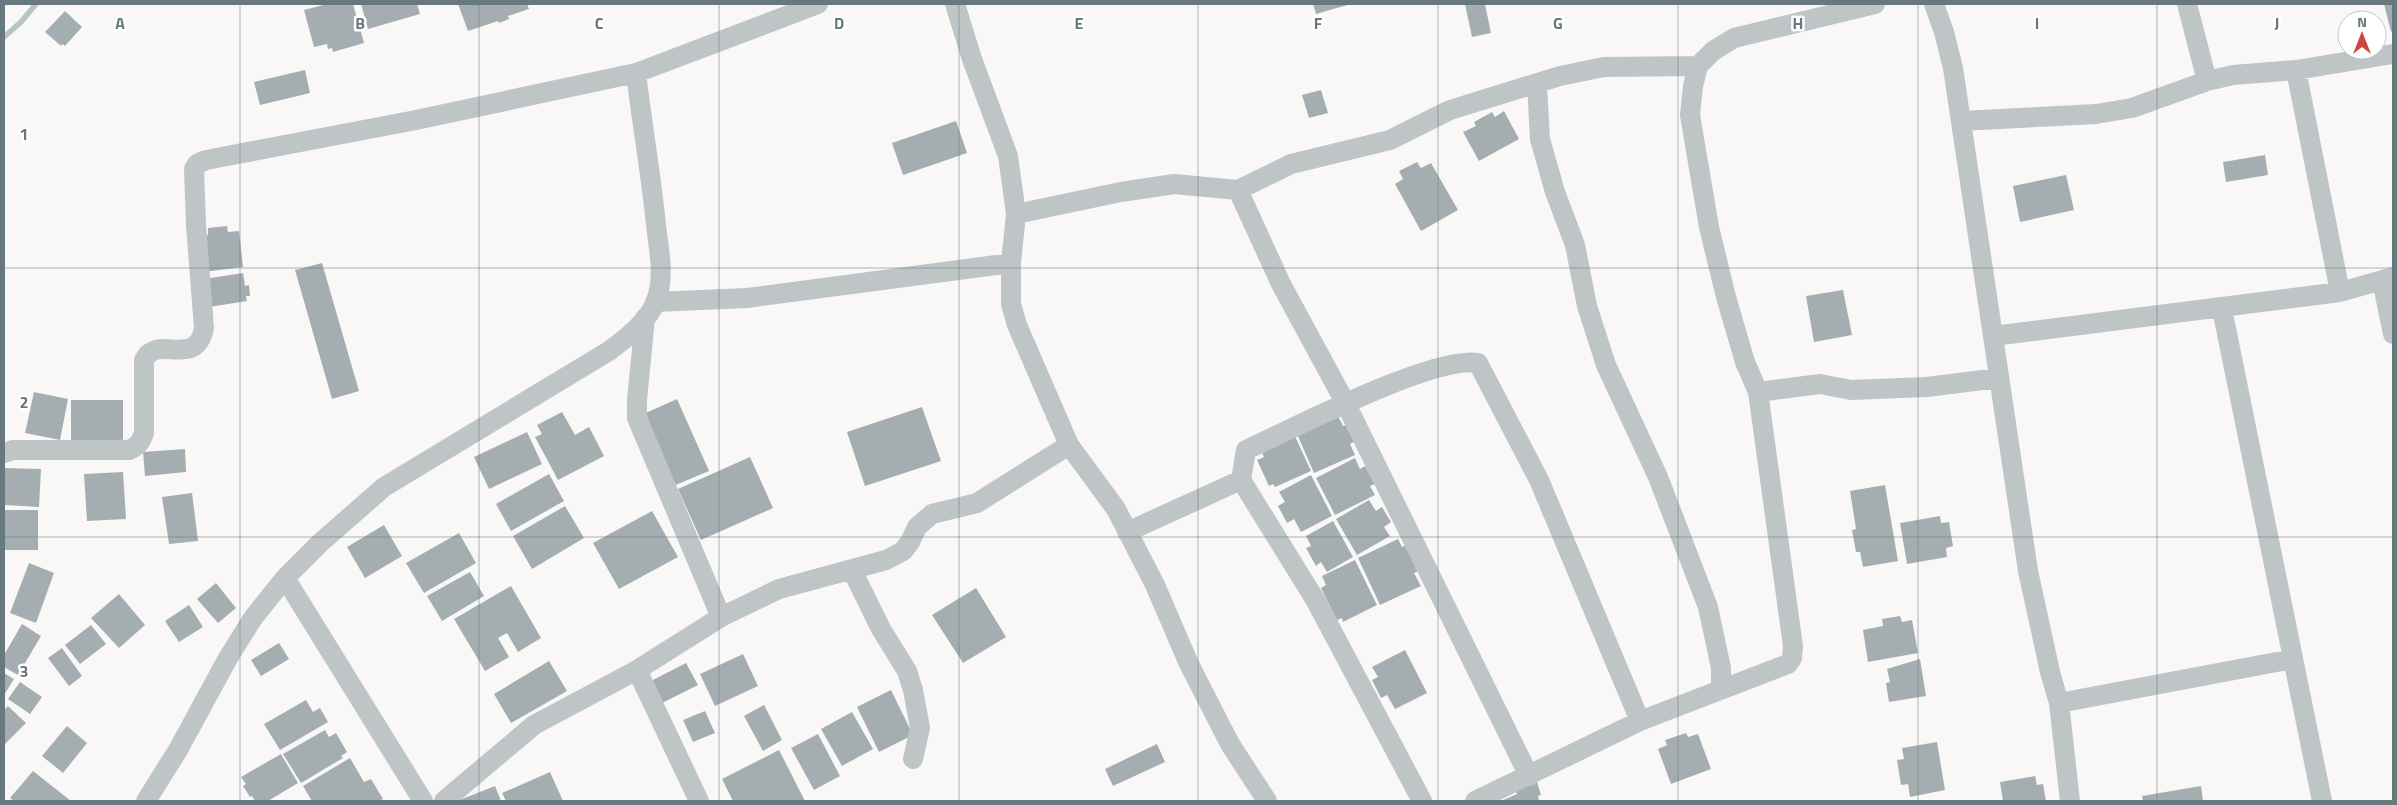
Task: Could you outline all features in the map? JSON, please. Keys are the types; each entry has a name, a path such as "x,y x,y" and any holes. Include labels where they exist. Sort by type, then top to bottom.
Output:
{"street":[{"path":"4,453 13,450 129,450 137,447 141,442 144,433 144,360 146,356 157,350 191,349 198,346 204,328 196,225 194,169 196,164 206,160 407,122 636,73 818,4"},
{"path":"955,4 972,59 1008,156 1016,214 1011,262 1011,304 1017,325 1069,445 1116,509 1155,585 1189,664 1230,744 1267,801"},
{"path":"1475,801 1640,721 1788,664 1792,658 1793,652 1758,392 1745,362 1726,297 1709,227 1690,115 1698,66 1713,51 1734,38 1876,4"},
{"path":"1934,4 1944,32 1953,68 2028,571 2050,672 2060,703 2070,801"},
{"path":"2187,4 2207,81"},
{"path":"1961,121 2020,120 2096,114 2132,108 2207,81 2234,75 2296,70 2393,54"},
{"path":"1016,214 1121,192 1174,184 1238,190 1291,164 1390,140 1450,110 1537,84 1604,67 1698,66"},
{"path":"2296,70 2340,292"},
{"path":"636,73 662,277 650,310 636,400 637,418 721,617"},
{"path":"1537,84 1540,139 1556,192 1575,244 1587,306 1606,365 1658,477 1708,607 1721,668 1721,690"},
{"path":"1238,190 1281,284 1346,404 1529,776"},
{"path":"146,801 178,750 228,658 253,618 285,578 351,514 384,487 609,351 628,337 650,310 1011,262"},
{"path":"1993,336 2222,309 2340,292 2388,279 2393,334"},
{"path":"2222,309 2322,801"},
{"path":"1422,801 1316,601 1241,480 1246,450 1346,404 1428,371 1465,361 1478,363 1539,480 1640,721"},
{"path":"1758,392 1820,384 1851,390 1927,387 1998,378"},
{"path":"444,801 534,725 636,670 721,617 779,589 886,560 902,551 924,519 932,514 977,503 1069,445"},
{"path":"1127,532 1241,480"},
{"path":"852,570 881,629 907,671 920,728 913,759"},
{"path":"285,578 423,801"},
{"path":"2060,703 2293,659"},
{"path":"636,670 699,801"}],"building":[{"path":"327,4 353,4 364,43 333,52 332,48 328,49 327,44 314,47 304,10"},
{"path":"361,4 417,4 420,14 368,29"},
{"path":"458,4 527,4 529,9 508,16 509,19 499,23 498,21 468,31"},
{"path":"1313,4 1351,4 1316,14"},
{"path":"1465,4 1485,4 1491,33 1472,37"},
{"path":"2384,4 2393,4 2393,31 2391,32 2387,10"},
{"path":"65,11 82,27 65,46 62,44 61,46 45,32"},
{"path":"305,70 310,93 260,105 254,82"},
{"path":"1321,90 1328,113 1309,118 1302,95"},
{"path":"1504,111 1519,139 1479,161 1463,132 1476,126 1474,122 1492,112 1495,117"},
{"path":"956,121 967,153 903,175 892,143"},
{"path":"2265,155 2268,175 2226,182 2223,162"},
{"path":"1417,162 1421,168 1431,163 1458,210 1421,231 1395,184 1403,179 1399,171"},
{"path":"2066,175 2074,210 2020,222 2013,186"},
{"path":"227,226 228,232 239,231 243,267 203,272 199,237 208,235 208,228"},
{"path":"322,263 359,391 332,399 295,270"},
{"path":"243,273 245,286 249,285 250,296 246,296 247,301 209,307 204,279"},
{"path":"1843,290 1852,335 1814,342 1806,296"},
{"path":"34,392 68,399 60,440 25,433"},
{"path":"677,399 709,471 671,487 639,416"},
{"path":"71,400 123,400 123,443 71,443"},
{"path":"922,407 941,461 865,486 847,432"},
{"path":"562,412 575,435 589,427 604,456 558,480 535,437 542,434 537,425"},
{"path":"1338,416 1343,426 1346,425 1354,442 1350,444 1355,455 1314,473 1297,434"},
{"path":"527,432 542,464 489,489 474,457"},
{"path":"1294,434 1311,471 1275,487 1273,484 1269,486 1257,460 1264,457 1260,449"},
{"path":"185,449 186,472 145,476 143,452"},
{"path":"750,457 773,508 701,540 678,489"},
{"path":"1355,458 1360,469 1365,466 1375,484 1370,486 1375,495 1335,515 1316,478"},
{"path":"4,468 41,469 39,507 4,505"},
{"path":"123,472 126,519 87,521 84,474"},
{"path":"549,474 564,501 511,531 496,504"},
{"path":"1311,475 1332,516 1301,532 1294,519 1287,523 1278,506 1285,502 1279,492"},
{"path":"1885,485 1898,561 1863,567 1860,552 1856,552 1852,530 1856,529 1850,491"},
{"path":"192,493 198,541 169,544 162,497"},
{"path":"1369,500 1376,511 1382,507 1391,522 1384,527 1390,536 1357,555 1336,519"},
{"path":"565,506 584,538 532,569 513,536"},
{"path":"4,510 38,510 38,550 4,550"},
{"path":"652,511 678,557 619,589 593,543"},
{"path":"1940,516 1941,523 1949,522 1953,546 1946,548 1947,557 1907,564 1900,523"},
{"path":"1333,521 1353,557 1327,572 1321,562 1316,566 1306,548 1311,546 1306,536"},
{"path":"384,525 402,556 365,578 347,547"},
{"path":"459,533 476,563 424,593 406,563"},
{"path":"1398,539 1402,547 1408,544 1420,570 1414,573 1421,586 1380,605 1358,558"},
{"path":"1355,560 1377,605 1343,622 1342,618 1337,620 1321,588 1326,585 1322,576"},
{"path":"29,563 54,573 36,623 10,613"},
{"path":"470,572 484,596 442,621 427,596"},
{"path":"216,583 236,608 218,623 197,599"},
{"path":"511,586 541,638 518,652 507,633 498,638 509,657 485,671 454,619"},
{"path":"976,588 1006,637 963,663 932,615"},
{"path":"119,594 145,625 119,648 91,618"},
{"path":"189,605 203,627 179,642 165,621"},
{"path":"1900,616 1902,622 1912,620 1918,653 1868,662 1863,630 1883,626 1882,619"},
{"path":"22,624 41,636 18,675 4,667 4,655"},
{"path":"91,625 106,644 80,664 65,645"},
{"path":"279,643 289,659 261,676 251,660"},
{"path":"62,648 82,676 69,686 48,658"},
{"path":"1405,650 1427,693 1395,709 1387,695 1381,698 1372,680 1378,677 1372,667"},
{"path":"743,654 758,686 715,706 700,674"},
{"path":"1920,659 1926,696 1889,702 1886,683 1890,682 1887,669"},
{"path":"549,661 567,691 511,723 494,694"},
{"path":"686,663 698,685 662,703 651,681"},
{"path":"4,673 14,679 4,695"},
{"path":"20,682 42,697 30,714 8,699"},
{"path":"891,690 913,735 879,752 857,707"},
{"path":"306,700 313,712 320,708 328,722 280,750 264,724"},
{"path":"764,705 782,740 763,751 744,716"},
{"path":"8,706 26,723 4,745 4,710"},
{"path":"705,711 715,733 693,742 683,720"},
{"path":"852,712 873,749 842,766 821,729"},
{"path":"67,726 87,743 63,773 42,756"},
{"path":"325,730 329,737 336,733 347,752 341,756 343,758 301,783 283,754"},
{"path":"1686,733 1688,737 1698,734 1711,769 1671,784 1658,749 1667,745 1665,740"},
{"path":"818,734 840,776 814,790 791,748"},
{"path":"1937,742 1945,790 1910,797 1908,784 1901,785 1897,760 1904,759 1902,748"},
{"path":"1157,744 1165,762 1113,786 1105,769"},
{"path":"779,750 805,801 733,801 722,779"},
{"path":"281,754 298,783 268,801 255,801 243,786 246,784 241,777"},
{"path":"350,758 364,782 371,779 383,799 378,801 312,801 303,786"},
{"path":"33,771 71,801 14,801 10,798"},
{"path":"550,772 563,801 506,801 502,793"},
{"path":"2035,776 2037,785 2043,784 2046,801 2003,801 2000,782"},
{"path":"1536,779 1541,795 1538,796 1539,801 1501,801 1517,794 1514,786"},
{"path":"495,786 501,801 457,801"},
{"path":"2201,786 2203,801 2143,801 2142,796"}],"waterway":[{"path":"4,37 21,22 36,4"}]}
